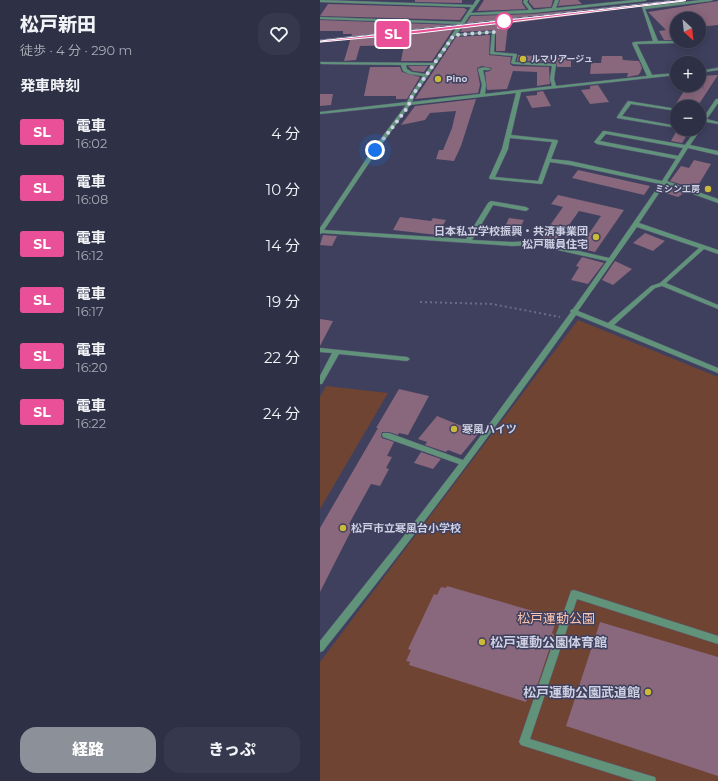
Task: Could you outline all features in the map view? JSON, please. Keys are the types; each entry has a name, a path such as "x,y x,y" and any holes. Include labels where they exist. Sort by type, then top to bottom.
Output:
{"street":[{"path":"478,0 464,23 412,96 410,103 366,163 321,229 468,241 534,243 610,260"},
{"path":"526,0 525,2 532,12"},
{"path":"553,10 558,0"},
{"path":"593,6 595,0"},
{"path":"469,14 532,12 645,0"},
{"path":"656,42 643,8 711,0"},
{"path":"320,1 474,6"},
{"path":"320,18 464,23"},
{"path":"454,35 494,32 492,53 515,55 513,63 554,65 552,79 554,88"},
{"path":"626,43 670,42"},
{"path":"634,43 650,77"},
{"path":"321,63 434,64"},
{"path":"403,64 405,70 412,73 426,75"},
{"path":"482,96 484,85 480,69 490,69"},
{"path":"706,71 718,69"},
{"path":"320,113 670,75"},
{"path":"508,136 555,140 540,184 492,178 505,149 508,136 519,91"},
{"path":"718,100 706,117 718,123"},
{"path":"670,109 630,102 619,117 670,126"},
{"path":"680,158 598,142 605,132 718,152"},
{"path":"320,648 373,583 464,463 610,260 694,136"},
{"path":"548,160 570,162 664,182 718,200"},
{"path":"468,241 491,204 526,208"},
{"path":"635,224 718,252"},
{"path":"610,325 653,287 662,284 703,247"},
{"path":"662,284 718,307"},
{"path":"573,311 717,368"},
{"path":"320,350 407,359"},
{"path":"320,382 337,351"},
{"path":"386,435 464,463"},
{"path":"651,781 524,742 574,594 718,640"}],"path":[{"path":"320,42 459,29"},
{"path":"420,302 492,304 569,318"}],"green space":[{"name":"松戸運動公園","path":"578,320 718,377 718,781 320,781 320,662"},
{"path":"326,386 388,393 320,509 320,397"}],"building":[{"path":"415,0 462,0 462,3 415,2"},
{"path":"484,0 522,0 522,3 526,9 477,11"},
{"path":"529,0 553,0 551,7 534,8"},
{"path":"560,0 578,0 582,4 558,6"},
{"path":"718,1 718,25 706,26 706,12 670,12 670,40 664,40 659,31 666,30 648,12"},
{"path":"328,4 464,8 467,10 460,20 320,16"},
{"path":"587,9 591,13 506,24 508,26 505,51 496,51 496,30 460,32 471,16 532,14"},
{"path":"320,20 456,25 432,61 401,61 404,45 360,46 356,60 344,61 352,34 343,34 343,31 320,31"},
{"path":"490,35 489,55 511,57 510,64 513,66 549,67 550,84 537,86 537,72 513,71 507,89 487,90 485,72 490,71 492,68 482,66 477,68 480,85 478,93 415,99 456,37"},
{"path":"518,55 571,59 571,67 557,67 556,62 517,61"},
{"path":"602,56 622,56 623,60 639,61 642,68 638,75 627,77 628,73 590,74 591,63 601,63"},
{"path":"408,66 428,66 424,72 413,71"},
{"path":"370,67 400,67 402,72 420,77 407,99 396,99 396,96 364,96"},
{"path":"718,75 702,100 678,100 683,92 706,92 706,76"},
{"path":"598,85 609,102 590,104 581,90 590,89 590,86"},
{"path":"543,91 551,106 532,108 526,96 537,95 537,92"},
{"path":"320,94 333,94 331,105 320,106"},
{"path":"476,99 461,146 454,161 436,159 439,150 443,150 452,128 456,111 430,113 425,120 401,125 415,106"},
{"path":"674,136 686,136 682,143 671,141"},
{"path":"694,160 711,164 696,189 670,181 681,166 689,168"},
{"path":"578,170 650,186 644,195 572,178"},
{"path":"666,186 684,193 678,197 662,192"},
{"path":"558,195 624,210 595,252 579,248 601,216 579,211 557,242 541,238 563,207 551,204"},
{"path":"400,217 431,221 433,218 446,220 437,235 393,230"},
{"path":"509,218 524,220 516,237 501,235"},
{"path":"645,233 665,241 653,251 633,243"},
{"path":"323,235 337,236 332,246 320,245"},
{"path":"582,257 604,263 588,284 571,280 579,267 576,266"},
{"path":"615,261 632,269 613,285 602,280"},
{"path":"320,319 333,321 320,346"},
{"path":"399,389 429,396 408,435 382,432 382,438 394,442 387,456 392,457 386,468 389,469 380,486 371,484 349,524 354,525 320,592 320,528"},
{"path":"437,416 479,433 461,455 448,450 446,452 425,445 427,442 418,439"},
{"path":"421,452 441,459 433,469 414,463"},
{"name":"松戸運動公園体育館","path":"447,586 557,618 552,633 554,635 536,689 531,687 526,702 409,665 410,662 406,661 411,650 408,649 434,594 437,595 441,587 446,588"},
{"name":"松戸運動公園武道館","path":"600,622 718,657 718,776 566,726"}],"railway":[{"path":"320,41 684,0"}],"train":[{"name":"SL","path":"320,41 420,31 684,0"}],"place":[{"name":"ルマリアージュ","path":"523,59"},
{"name":"Pino","path":"438,79"},
{"name":"ミシン工房","path":"708,189"},
{"name":"日本私立学校振興・共済事業団 松戸職員住宅","path":"596,237"},
{"name":"寒風ハイツ","path":"454,429"},
{"name":"松戸市立寒風台小学校","path":"343,528"},
{"name":"松戸運動公園体育館","path":"482,642"},
{"name":"松戸運動公園武道館","path":"648,692"}],"route":[{"path":"375,150 408,107 412,96 454,35 494,32 504,21"}]}
